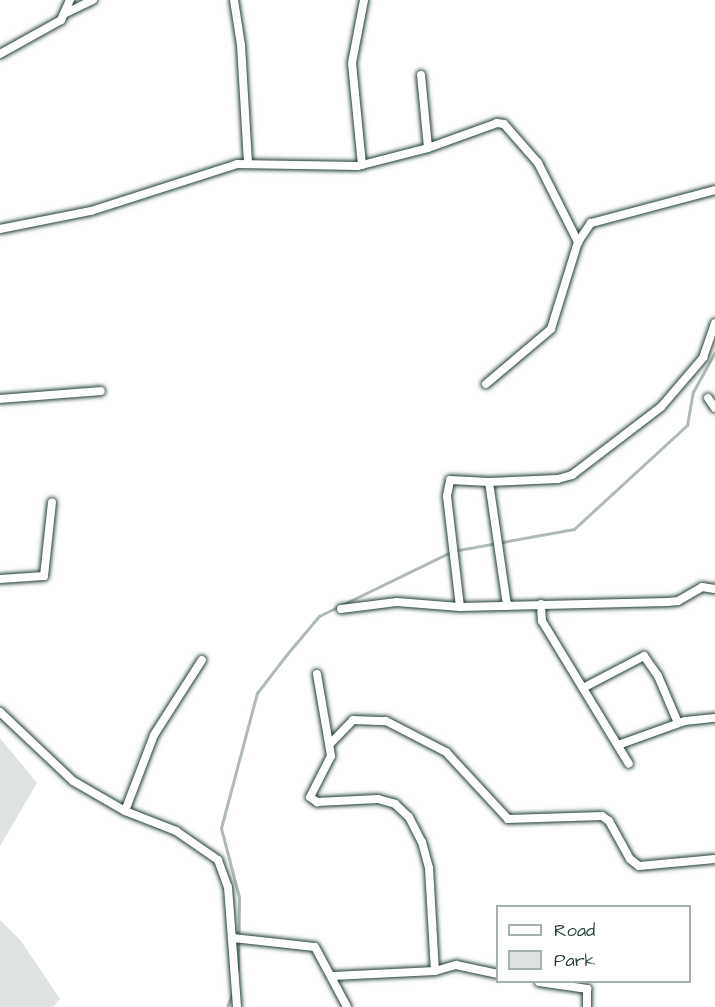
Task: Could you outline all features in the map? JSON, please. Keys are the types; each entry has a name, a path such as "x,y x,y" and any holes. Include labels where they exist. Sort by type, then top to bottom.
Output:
{"street":[{"path":"66,13 70,0"},
{"path":"0,54 54,26 66,13 93,0"},
{"path":"234,0 241,45 248,162"},
{"path":"362,165 352,63 364,0"},
{"path":"421,75 428,148"},
{"path":"0,230 91,211 248,162 345,168 428,148 489,124 504,124 538,163 578,242"},
{"path":"486,384 551,329 578,242 584,230 600,219 663,206 715,190"},
{"path":"460,607 448,484 455,478 489,482 558,479 572,475 661,406 703,358 715,323"},
{"path":"0,399 101,391"},
{"path":"708,398 715,408"},
{"path":"489,482 507,606"},
{"path":"0,579 44,576 52,502"},
{"path":"341,609 397,602 460,607 678,601 702,587 715,590"},
{"path":"541,604 542,621 629,764"},
{"path":"583,688 644,656 658,676 678,723"},
{"path":"125,811 150,742 202,660"},
{"path":"317,674 330,744 330,761 311,791 313,800 378,799 402,809 416,828 429,868 435,971"},
{"path":"0,712 66,775 125,811 176,831 218,860 228,886 237,1007"},
{"path":"618,745 678,723 715,718"},
{"path":"330,744 353,720 386,721 446,752 508,819 602,816 609,821 630,859 639,866 715,859"},
{"path":"233,938 310,945 318,951 333,976 347,1007"},
{"path":"333,976 435,971 456,965 496,974"},
{"path":"551,983 587,989 587,1007"}],"green space":[{"path":"0,738 37,783 0,846"},
{"path":"0,920 21,941 60,999 53,1007 0,1007"}],"waterway":[{"path":"238,971 239,897 221,828 257,693 287,654 319,616 453,551 574,529 687,425 693,392 715,352"},
{"path":"227,1007 233,992"}]}
